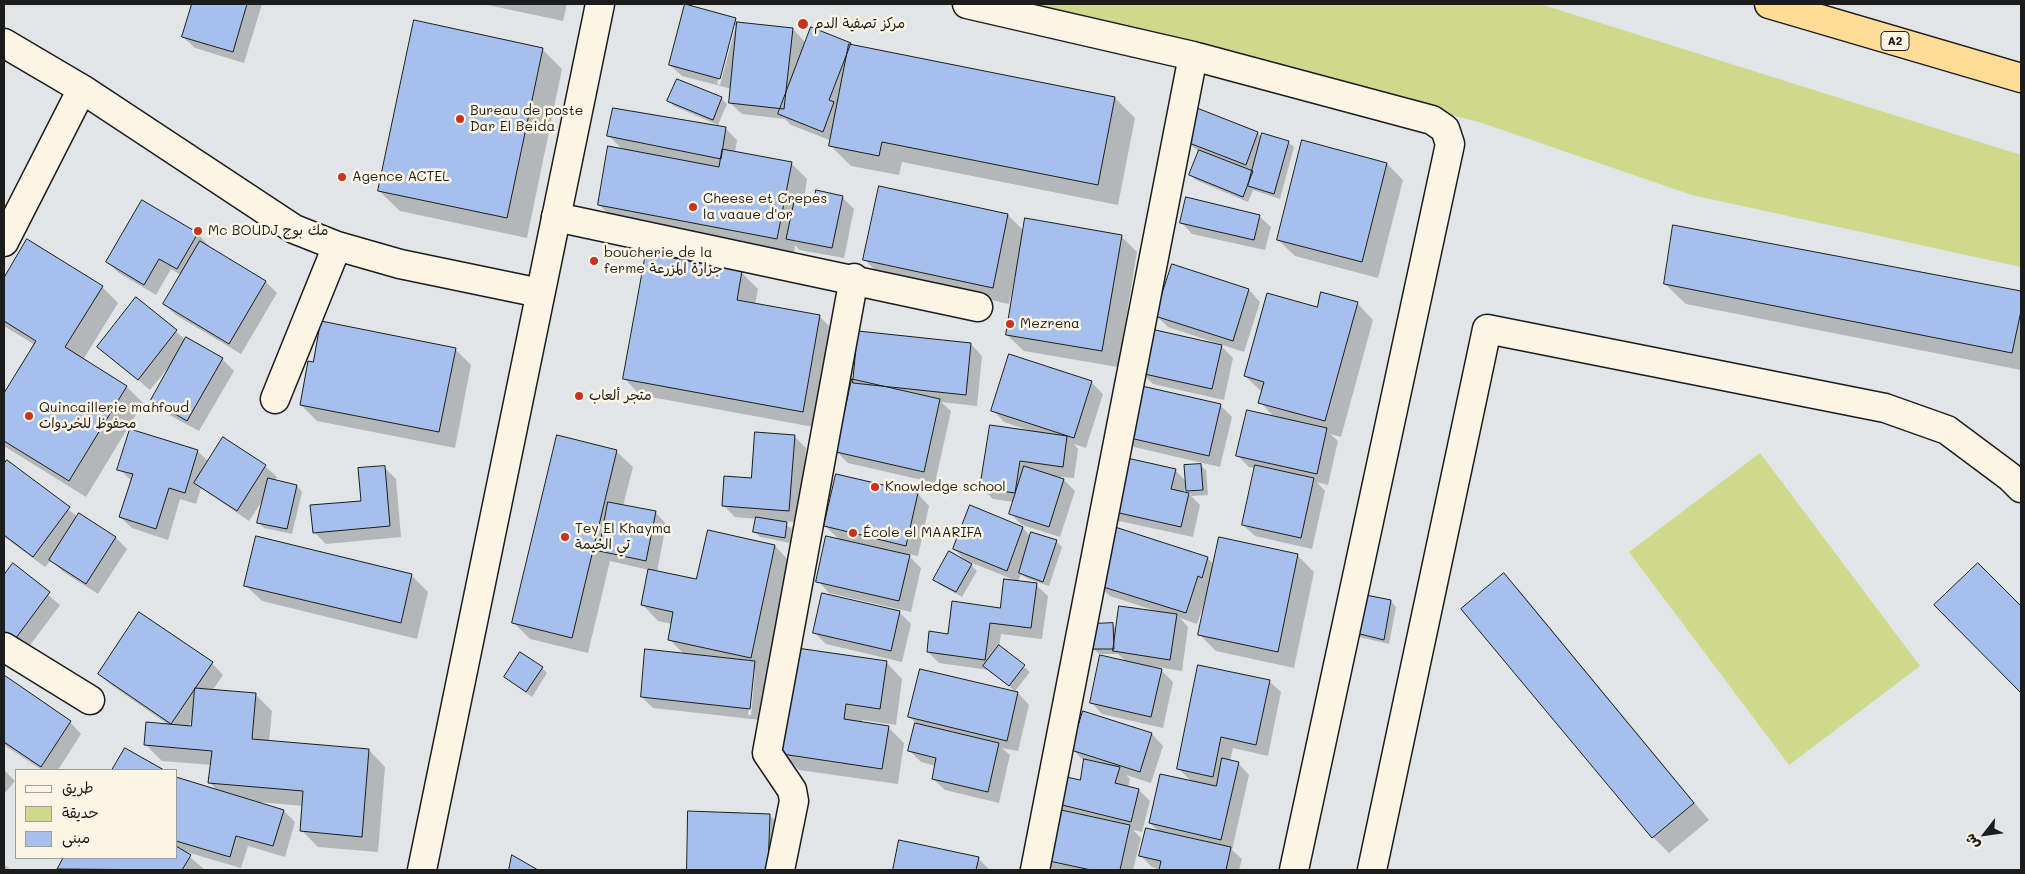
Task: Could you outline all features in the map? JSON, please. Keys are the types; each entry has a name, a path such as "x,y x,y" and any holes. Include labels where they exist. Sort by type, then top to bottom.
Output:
{"highway":[{"name":"A2","path":"1769,4 2021,78"}],"street":[{"path":"422,870 600,4"},
{"path":"967,4 1194,56 1432,120 1445,129 1450,144 1294,870"},
{"path":"4,43 82,89 294,229 337,246 400,264 540,293"},
{"path":"1035,870 1194,56"},
{"path":"4,242 82,89"},
{"path":"556,216 854,278 978,306"},
{"path":"276,399 337,246"},
{"path":"780,870 794,801 792,790 767,753 854,278"},
{"path":"1372,870 1487,328 1885,408 1946,430 2010,477 2021,488"},
{"path":"4,647 90,700"}],"green space":[{"path":"1026,4 1540,4 2021,155 2021,267 1692,195 1482,123"},
{"path":"1760,453 1920,666 1789,765 1629,552"}],"building":[{"path":"192,4 247,4 233,52 182,37"},
{"path":"685,4 736,18 720,79 669,65"},
{"name":"Bureau de poste Dar El Beida","path":"414,20 543,48 507,218 378,191"},
{"path":"737,22 793,28 784,109 729,103"},
{"path":"811,27 851,43 829,100 834,102 823,132 778,114"},
{"path":"849,44 1115,97 1098,185 882,142 879,156 829,146"},
{"path":"677,79 722,97 713,120 667,101"},
{"path":"613,108 726,127 721,159 607,136"},
{"path":"1197,108 1258,132 1246,165 1184,141"},
{"path":"1262,133 1289,141 1274,194 1248,186"},
{"path":"1302,140 1387,163 1362,262 1277,240"},
{"path":"608,146 719,167 722,149 792,162 777,239 598,205"},
{"path":"1199,150 1253,171 1243,197 1189,175"},
{"path":"879,186 1008,214 993,288 863,260"},
{"path":"816,190 843,196 832,248 786,239 795,197 814,201"},
{"path":"1186,197 1260,215 1254,240 1180,223"},
{"path":"142,200 198,233 177,269 159,259 144,285 106,262"},
{"path":"1025,218 1122,235 1102,351 1006,335"},
{"path":"1673,225 2021,291 2021,311 2012,353 1664,284"},
{"path":"27,239 103,286 65,347 127,386 69,481 4,441 4,393 36,341 4,321 4,278"},
{"path":"200,241 266,281 229,344 163,304"},
{"path":"646,253 742,271 737,300 820,315 803,412 623,379"},
{"path":"1172,264 1249,289 1233,341 1155,316"},
{"path":"1321,292 1358,302 1325,421 1258,403 1264,382 1244,376 1267,293 1317,307"},
{"path":"136,297 177,330 138,380 97,347"},
{"path":"321,321 456,348 439,432 300,405 308,361 313,362"},
{"path":"1151,329 1222,345 1212,389 1140,373"},
{"path":"858,331 971,343 966,395 853,383"},
{"path":"186,337 223,358 187,421 151,400"},
{"path":"1009,354 1092,381 1074,438 991,411"},
{"path":"852,379 940,399 924,472 836,452"},
{"path":"1133,384 1221,404 1209,456 1121,436"},
{"path":"1247,410 1327,428 1317,474 1236,456"},
{"path":"990,425 1067,436 1063,467 1020,461 1015,493 980,488"},
{"path":"130,429 198,450 185,493 169,488 156,529 119,517 133,474 117,470"},
{"path":"755,432 795,435 789,511 722,506 724,476 751,478"},
{"name":"Tey El Khayma تي الخيمة","path":"557,435 617,450 572,638 512,623"},
{"path":"223,437 266,465 237,511 194,483"},
{"path":"1118,456 1176,469 1171,489 1189,493 1181,527 1106,510"},
{"path":"7,460 70,507 33,557 4,535 4,464"},
{"path":"1201,464 1203,490 1186,491 1184,465"},
{"path":"1255,465 1314,478 1301,538 1242,525"},
{"path":"385,466 390,526 313,533 310,505 361,501 358,468"},
{"path":"1024,466 1064,479 1049,527 1009,514"},
{"path":"836,474 918,493 906,546 824,526"},
{"path":"268,478 297,485 287,529 257,523"},
{"path":"608,502 656,511 646,561 599,551"},
{"path":"970,505 1023,527 1007,571 953,549"},
{"path":"79,513 116,537 86,584 49,560"},
{"path":"756,517 787,522 785,538 753,532"},
{"path":"1115,527 1208,557 1202,578 1198,576 1186,613 1097,585"},
{"path":"708,530 775,545 751,658 668,640 673,612 641,605 648,569 696,579"},
{"path":"1031,532 1057,540 1043,582 1019,573"},
{"path":"256,536 412,574 401,623 244,586"},
{"path":"826,536 910,555 899,601 816,582"},
{"path":"1219,537 1298,554 1278,652 1198,635"},
{"path":"949,551 972,564 956,592 933,580"},
{"path":"13,563 50,592 13,642 4,635 4,575"},
{"path":"1978,563 2021,606 2021,693 1934,605"},
{"path":"1504,573 1694,803 1652,838 1461,609"},
{"path":"1004,579 1037,583 1031,628 990,623 985,660 927,652 929,631 948,634 952,601 1000,608"},
{"path":"822,593 900,611 891,651 813,633"},
{"path":"1361,594 1391,600 1384,640 1352,632"},
{"path":"1119,606 1177,614 1170,660 1113,651"},
{"path":"139,612 213,662 171,724 98,674"},
{"path":"1113,623 1114,649 1092,649 1092,624"},
{"path":"999,645 1025,665 1009,686 983,666"},
{"path":"797,648 887,661 880,709 846,704 844,719 889,726 882,769 782,754"},
{"path":"645,649 755,661 750,709 641,697"},
{"path":"520,652 543,667 526,692 504,677"},
{"path":"1100,655 1162,669 1151,717 1090,703"},
{"path":"1198,665 1270,680 1256,745 1221,737 1213,777 1177,769"},
{"path":"920,669 1018,692 1007,741 908,717"},
{"path":"4,675 71,721 41,767 4,742"},
{"path":"195,688 256,693 252,739 369,749 362,837 300,831 303,791 208,783 212,751 144,745 146,722 191,726"},
{"path":"1083,711 1152,733 1140,772 1071,750"},
{"path":"915,723 999,743 988,792 932,779 936,758 908,751"},
{"path":"125,748 162,769 113,769"},
{"path":"1222,758 1239,762 1221,840 1149,823 1160,774 1216,786"},
{"path":"1084,759 1120,767 1115,783 1139,789 1131,822 1050,802 1057,775 1080,780"},
{"path":"178,778 284,810 273,846 236,836 230,857 178,842"},
{"path":"1052,808 1130,825 1120,870 1091,870 1040,859"},
{"path":"688,811 770,814 768,870 687,870"},
{"path":"1146,828 1231,847 1226,870 1159,870 1161,861 1139,856"},
{"path":"899,840 979,857 976,870 893,870"},
{"path":"178,847 191,855 182,870 57,869 62,859 178,859"},
{"path":"512,855 538,870 509,870"}],"place":[{"name":"مركز تصفية الدم","path":"803,24"},
{"name":"Bureau de poste Dar El Beida","path":"460,119"},
{"name":"Agence ACTEL","path":"342,177"},
{"name":"Cheese et Crepes la vaaue d'or","path":"693,207"},
{"name":"Mc BOUDJ مك بوج","path":"198,231"},
{"name":"boucherie de la ferme جزارة المزرعة","path":"594,261"},
{"name":"Mezrena","path":"1010,324"},
{"name":"متجر ألعاب","path":"579,396"},
{"name":"Quincaillerie mahfoud محفوظ للخردوات","path":"29,416"},
{"name":"Knowledge school","path":"875,487"},
{"name":"École el MAARIFA","path":"853,533"},
{"name":"Tey El Khayma تي الخيمة","path":"565,537"}]}
